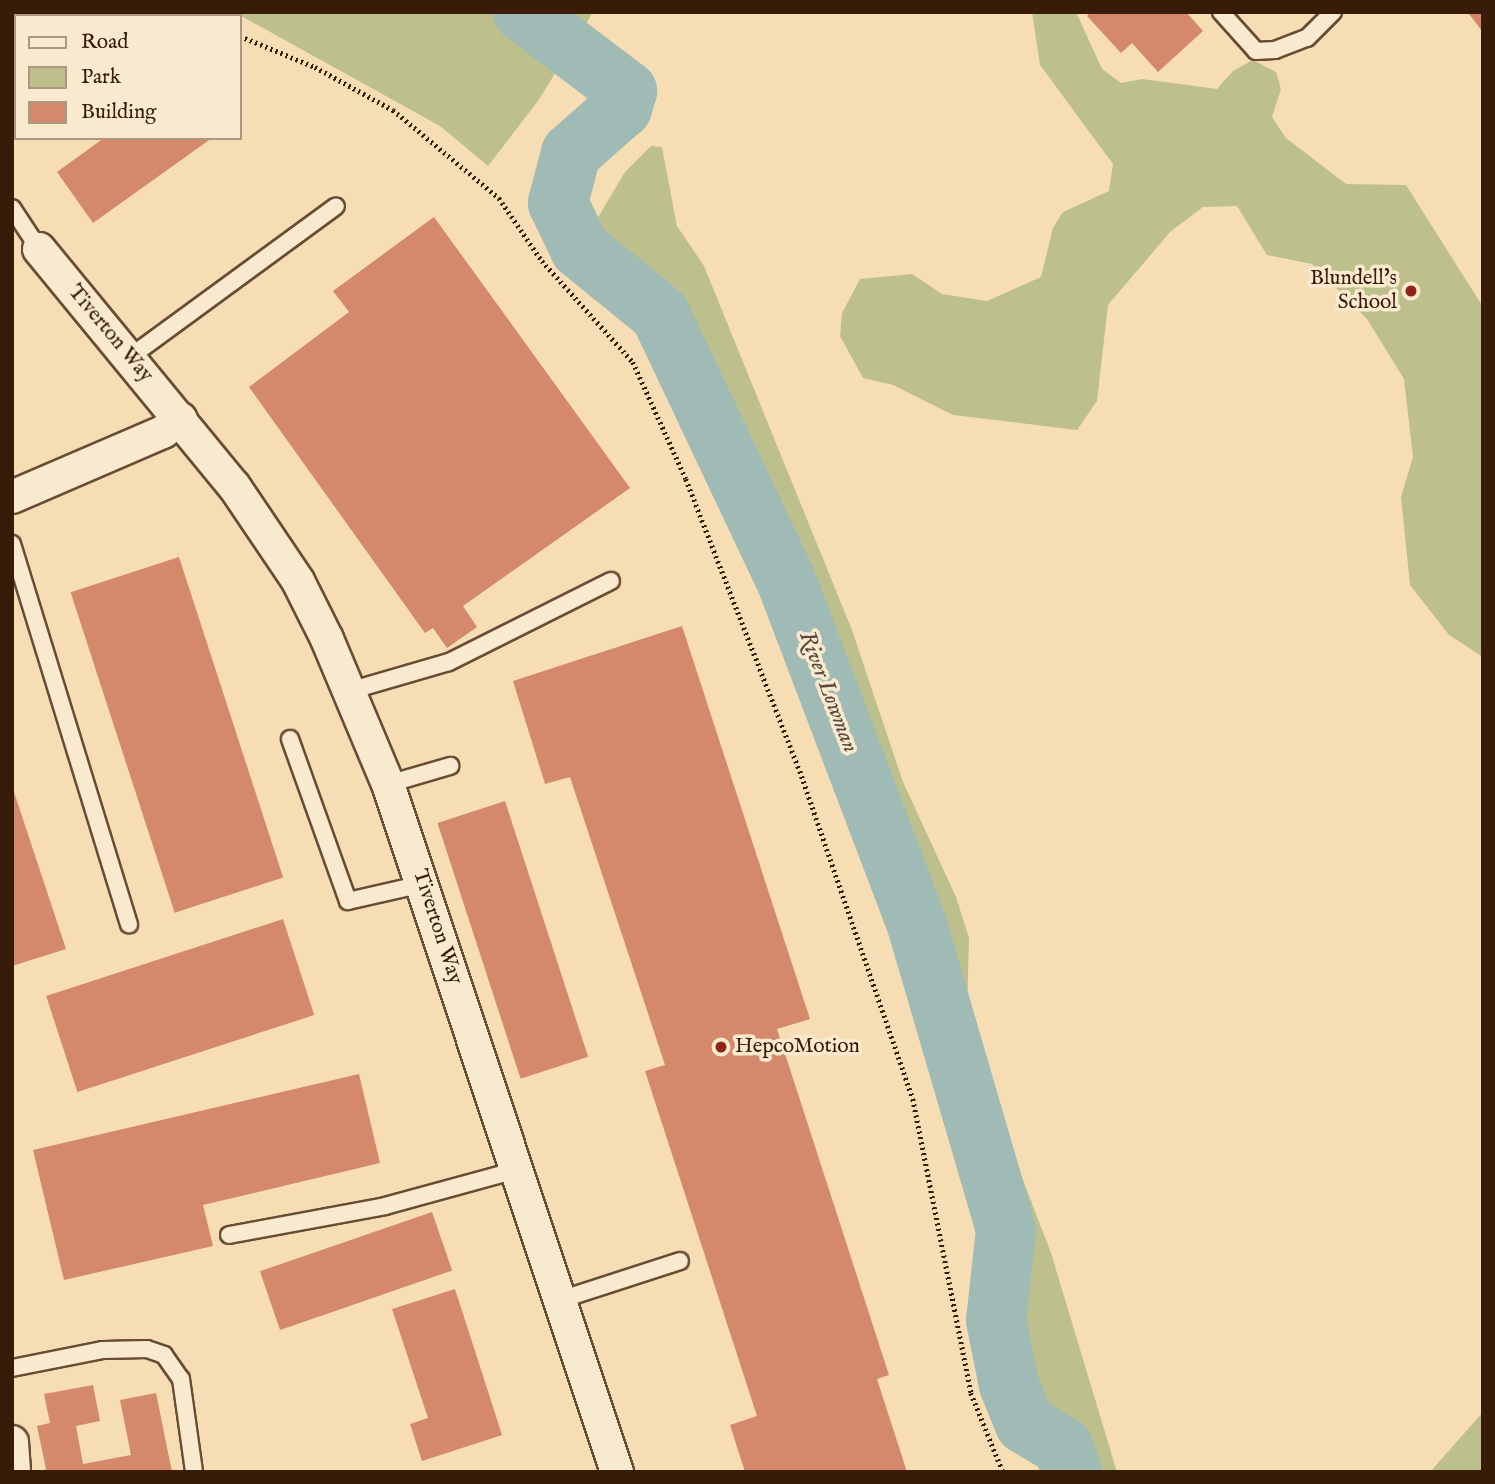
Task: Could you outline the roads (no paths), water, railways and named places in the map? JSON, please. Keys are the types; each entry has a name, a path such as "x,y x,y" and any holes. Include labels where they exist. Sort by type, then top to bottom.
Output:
{"street":[{"name":"Tiverton Way","path":"39,249 234,486 298,581 388,784 617,1472"},
{"path":"12,497 163,432 181,419"},
{"path":"12,1442 14,1472"}],"lane":[{"path":"1221,12 1256,51 1275,50 1307,38 1334,12"},
{"path":"130,357 336,206"},
{"path":"12,208 39,249"},
{"path":"12,544 19,589 130,924"},
{"path":"349,691 449,662 611,581"},
{"path":"289,739 348,901 423,884"},
{"path":"388,784 450,766"},
{"path":"229,1235 385,1206 517,1170"},
{"path":"560,1300 680,1261"},
{"path":"12,1368 103,1350 147,1349 164,1354 181,1379 194,1472"}],"waterway":[{"name":"River Lowman","path":"523,12 627,91 622,108 571,153 558,203 580,249 660,314 786,580 917,925 1006,1230 996,1320 1009,1385 1025,1424 1063,1447 1072,1472"}],"place":[{"name":"Blundell's School","path":"1411,291"},
{"name":"HepcoMotion","path":"721,1047"}]}
